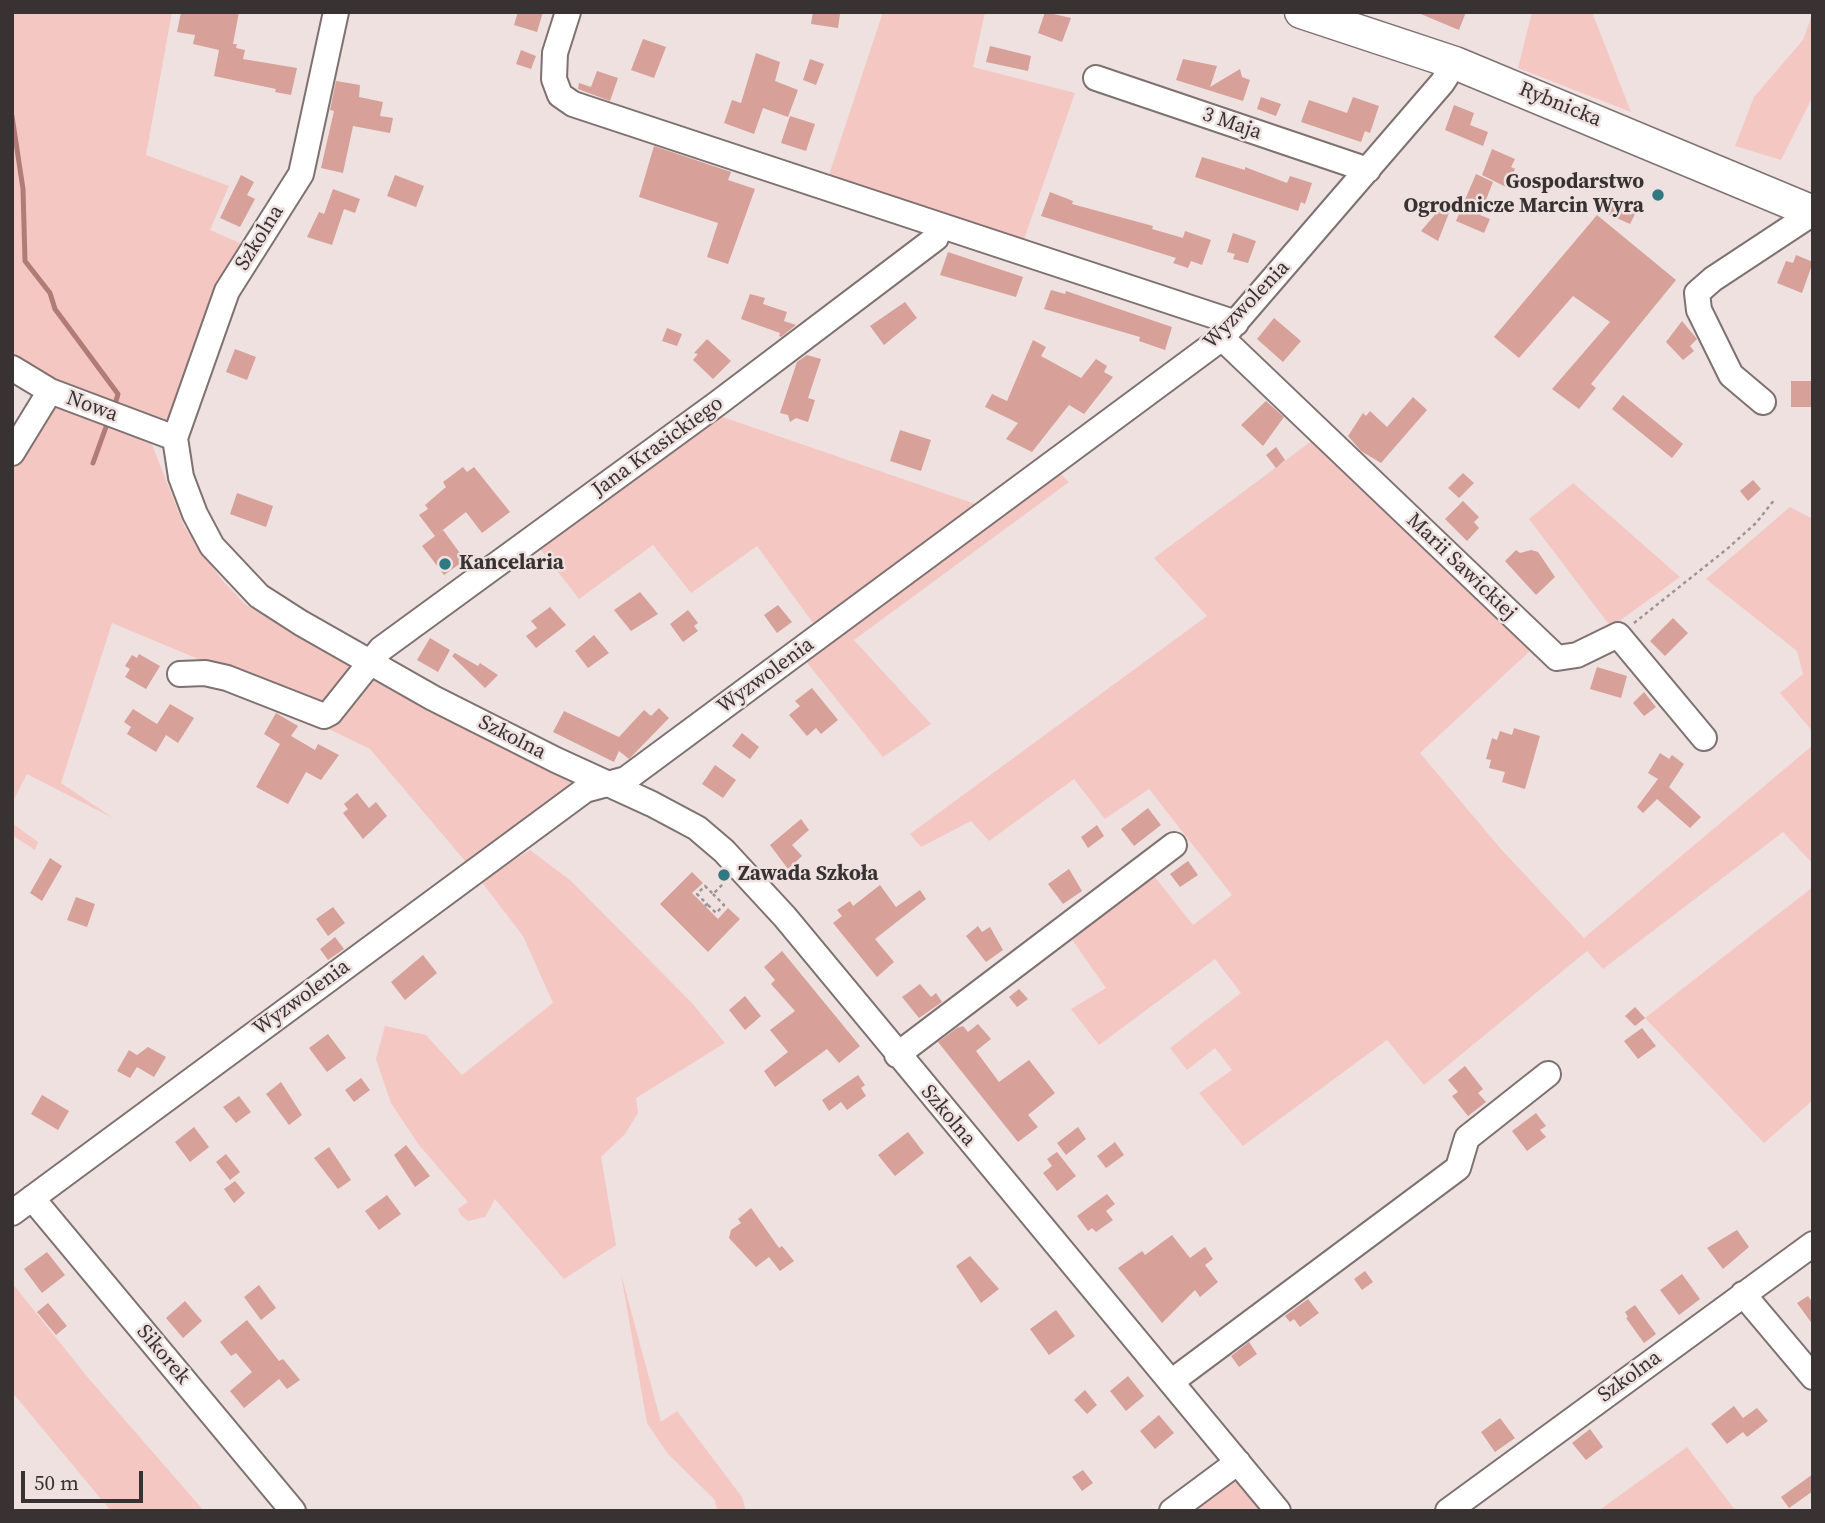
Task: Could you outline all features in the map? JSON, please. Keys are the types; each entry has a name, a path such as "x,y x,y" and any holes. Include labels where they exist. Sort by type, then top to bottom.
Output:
{"main road":[{"name":"Rybnicka","path":"1301,12 1455,63 1813,213"}],"street":[{"name":"Szkolna","path":"336,12 301,174 227,291 175,438 181,477 195,514 212,546 233,572 259,596 373,664 433,698 697,828 724,851 785,917 1278,1511"},
{"path":"568,12 555,53 554,79 560,95 573,104 939,226 1229,330"},
{"name":"Wyzwolenia","path":"12,1213 585,790 626,779 1229,330 1442,83 1455,63"},
{"name":"3 Maja","path":"1096,78 1368,170"},
{"path":"1763,402 1731,375 1699,310 1697,293 1713,279 1813,213"},
{"name":"Jana Krasickiego","path":"180,674 205,673 227,678 324,716 373,664 381,649 718,403 936,238 939,226"},
{"name":"Marii Sawickiej","path":"1229,330 1557,658 1577,655 1618,635"},
{"name":"Nowa","path":"12,368 50,391 175,438"},
{"path":"12,453 50,391"},
{"path":"1618,635 1704,738"},
{"path":"897,1055 1174,845"},
{"path":"1171,1382 1458,1168 1467,1138 1548,1074"},
{"name":"Sikorek","path":"32,1198 293,1511"},
{"name":"Szkolna","path":"1448,1511 1813,1244"},
{"path":"1743,1294 1813,1377"},
{"path":"1172,1511 1238,1462"}],"path":[{"path":"1618,635 1727,550 1756,523 1775,499"},
{"path":"713,894 724,883"},
{"path":"705,886 713,894 724,905 716,913 697,894 705,886"}],"shaded area":[{"path":"12,12 172,12 146,155 229,186 210,230 242,244 216,286 173,421 158,422 80,395 12,359"},
{"path":"883,12 985,12 973,67 1075,93 1023,242 828,178"},
{"path":"1532,12 1592,12 1631,112 1518,68"},
{"path":"1813,12 1813,96 1781,160 1735,146 1754,97 1803,40"},
{"path":"55,400 149,437 184,526 221,579 246,605 355,669 318,709 112,623 61,783 113,818 27,774 12,803 12,469 33,427"},
{"path":"717,415 981,506 816,627 757,546 691,593 653,545 579,599 538,546"},
{"path":"1313,440 1531,650 1420,753 1500,848 1584,938 1813,745 1813,864 1783,832 1603,969 1587,951 1424,1085 1387,1040 1243,1146 1199,1093 1232,1070 1215,1048 1187,1070 1170,1048 1241,993 1215,959 1099,1045 1071,1009 1106,988 1064,928 1150,871 1193,925 1232,895 1149,789 1105,819 1074,779 989,841 971,821 921,847 910,834 1207,616 1154,558"},
{"path":"1060,473 1069,482 854,640 931,724 883,757 804,659"},
{"path":"1573,483 1680,577 1611,627 1529,519"},
{"path":"1790,507 1813,519 1813,732 1780,693 1803,674 1797,651 1706,579"},
{"path":"369,673 570,776 575,790 471,868 370,749 327,728"},
{"path":"12,823 38,842 35,850 12,835"},
{"path":"530,850 571,881 692,1003 725,1043 636,1098 638,1113 625,1134 601,1157 616,1245 564,1279 495,1199 485,1217 468,1221 461,1215 458,1209 468,1202 419,1145 391,1103 376,1059 385,1026 426,1035 462,1075 553,1003 523,936 481,881"},
{"path":"1813,887 1813,1100 1764,1143 1645,1018"},
{"path":"621,1274 661,1422 677,1411 742,1497 746,1511 717,1511 715,1500 668,1454 647,1423"},
{"path":"12,1283 90,1380 204,1511 111,1511 12,1392"},
{"path":"1687,1447 1736,1511 1598,1511"},
{"path":"1237,1472 1268,1511 1187,1511"}],"building":[{"path":"181,12 239,12 233,44 237,44 236,48 245,50 243,59 297,68 291,95 275,92 276,89 214,76 219,50 193,44 195,35 177,32"},
{"path":"518,12 543,12 537,32 514,25"},
{"path":"813,12 840,14 838,28 811,24"},
{"path":"1045,12 1071,18 1062,42 1038,33"},
{"path":"1416,12 1466,12 1459,30"},
{"path":"643,39 666,47 654,78 631,70"},
{"path":"990,46 1031,56 1028,71 986,62"},
{"path":"521,50 536,56 531,69 516,64"},
{"path":"756,53 780,62 775,81 798,90 788,117 763,108 754,134 724,123 732,100 741,103"},
{"path":"810,59 824,64 816,85 803,80"},
{"path":"1183,59 1217,66 1210,87 1240,69 1242,77 1250,80 1243,101 1176,80"},
{"path":"597,71 618,78 610,101 578,89 579,83 591,87"},
{"path":"336,81 360,85 359,97 383,102 380,116 393,118 390,133 353,126 343,173 321,168 334,111 330,110"},
{"path":"1261,97 1281,104 1276,116 1257,109"},
{"path":"1353,97 1379,106 1370,133 1365,131 1361,142 1301,122 1309,100 1347,113"},
{"path":"1454,105 1474,113 1470,125 1488,132 1483,146 1445,130"},
{"path":"790,116 815,124 806,151 781,143"},
{"path":"654,146 731,172 728,180 755,189 728,264 707,257 718,223 639,197"},
{"path":"1492,149 1515,159 1511,167 1515,169 1508,188 1482,175"},
{"path":"1202,157 1245,170 1245,167 1287,183 1290,176 1312,183 1305,204 1301,202 1298,211 1195,177"},
{"path":"1476,174 1493,182 1480,215 1490,219 1484,233 1456,221"},
{"path":"241,175 254,182 247,195 255,199 240,227 220,218"},
{"path":"395,175 424,186 416,207 387,196"},
{"path":"333,189 360,199 355,213 344,209 332,245 307,237 319,212 324,214"},
{"path":"1050,192 1073,201 1072,204 1153,226 1152,229 1183,238 1185,231 1211,240 1202,265 1191,261 1188,268 1173,263 1176,258 1041,216"},
{"path":"1605,198 1636,212 1630,224 1599,210"},
{"path":"1439,210 1449,213 1438,241 1421,231"},
{"path":"1597,215 1676,280 1591,384 1596,388 1579,409 1552,389 1610,322 1573,296 1519,358 1494,337"},
{"path":"1233,233 1256,241 1248,263 1233,259 1235,254 1227,252"},
{"path":"948,252 1023,277 1016,297 940,275"},
{"path":"1796,255 1813,262 1802,293 1777,283 1786,261 1793,263"},
{"path":"1051,290 1065,294 1066,291 1172,327 1165,350 1139,341 1140,337 1044,309"},
{"path":"750,294 765,298 763,304 787,312 780,333 741,319"},
{"path":"905,302 917,318 884,345 870,326"},
{"path":"1274,318 1301,341 1283,362 1257,339"},
{"path":"784,321 796,325 781,337 779,336"},
{"path":"1682,321 1697,339 1690,346 1694,351 1683,360 1666,342"},
{"path":"667,328 682,334 677,346 662,341"},
{"path":"707,339 731,361 713,379 693,360 698,354 694,353"},
{"path":"1033,340 1046,347 1041,356 1081,378 1096,359 1107,366 1104,372 1113,377 1084,414 1069,405 1032,452 1006,439 1018,423 985,407 992,394 1007,401"},
{"path":"235,349 256,357 247,380 226,372"},
{"path":"807,355 821,359 808,398 815,400 808,422 796,418 790,422 788,415 780,413 797,362"},
{"path":"1791,381 1813,381 1813,407 1791,407"},
{"path":"1623,395 1683,444 1672,458 1612,409"},
{"path":"1413,397 1427,410 1381,463 1361,451 1348,436 1363,413 1366,416 1370,411 1387,427"},
{"path":"1266,401 1284,417 1263,446 1241,425"},
{"path":"900,430 931,440 921,471 890,461"},
{"path":"1276,447 1285,460 1276,468 1266,455"},
{"path":"463,467 467,472 474,467 510,512 482,533 466,512 435,536 419,515 428,509 425,505 446,487 443,482"},
{"path":"1463,473 1474,483 1459,498 1448,488"},
{"path":"1753,480 1761,489 1748,501 1740,491"},
{"path":"237,493 273,506 266,527 230,514"},
{"path":"1463,501 1479,517 1474,522 1479,528 1467,541 1445,519"},
{"path":"443,530 465,560 444,575 422,546"},
{"path":"1516,550 1520,553 1531,550 1538,552 1555,577 1536,595 1505,561"},
{"path":"640,592 658,614 631,631 614,610"},
{"path":"778,605 792,622 777,633 764,615"},
{"path":"550,607 566,625 536,648 526,636 537,628 531,621"},
{"path":"688,610 698,623 694,626 698,631 683,642 670,624"},
{"path":"1673,618 1688,633 1665,656 1650,641"},
{"path":"594,635 609,653 588,668 575,651"},
{"path":"430,638 450,650 438,672 417,660"},
{"path":"455,653 478,666 480,663 498,675 485,688 452,656"},
{"path":"139,654 160,666 146,689 125,677 130,669 125,666 132,655 137,658"},
{"path":"1597,667 1627,676 1621,698 1590,689"},
{"path":"812,688 838,720 821,734 816,728 807,736 789,715 800,706 795,701"},
{"path":"1644,692 1656,707 1644,716 1633,703"},
{"path":"170,704 194,718 178,743 166,735 156,752 127,734 131,727 124,722 133,709 157,724"},
{"path":"659,708 669,718 629,759 619,751 614,762 553,732 564,711 619,737 644,710 651,716"},
{"path":"276,713 298,726 291,736 315,750 318,744 339,755 321,780 306,772 288,804 256,787 280,744 264,734"},
{"path":"1514,728 1540,736 1525,789 1502,782 1505,772 1489,768 1491,760 1486,759 1492,738 1497,740 1500,731 1512,735"},
{"path":"742,733 759,747 750,759 732,746"},
{"path":"1660,753 1669,759 1672,755 1684,764 1669,787 1701,817 1690,828 1657,799 1643,813 1637,807 1658,779 1648,773"},
{"path":"715,765 736,780 723,798 702,784"},
{"path":"357,793 369,808 376,802 387,816 363,839 343,813 348,809 344,804"},
{"path":"1148,808 1161,825 1134,846 1121,829"},
{"path":"801,819 809,830 792,845 802,856 788,869 770,845"},
{"path":"1097,825 1104,836 1088,848 1081,837"},
{"path":"50,858 62,866 42,901 30,893"},
{"path":"1188,861 1198,875 1180,887 1170,874"},
{"path":"1069,869 1082,891 1063,904 1048,884"},
{"path":"692,872 703,883 692,893 718,919 728,908 740,919 708,952 660,904"},
{"path":"880,885 896,907 920,890 926,899 875,939 894,962 877,977 833,923 842,916 837,910 850,901 853,906"},
{"path":"76,897 95,904 87,927 67,920"},
{"path":"333,907 345,923 328,936 316,919"},
{"path":"978,926 982,932 990,927 1003,950 986,962 966,936"},
{"path":"335,937 344,949 328,960 320,949"},
{"path":"782,951 860,1046 839,1063 827,1049 775,1087 764,1071 788,1052 770,1030 795,1011 771,984 775,980 764,967"},
{"path":"423,955 437,973 405,1000 391,982"},
{"path":"920,984 931,997 936,993 942,1002 919,1018 902,997"},
{"path":"1019,989 1028,999 1017,1007 1009,997"},
{"path":"745,996 761,1016 745,1030 729,1010"},
{"path":"1635,1007 1645,1018 1635,1026 1625,1016"},
{"path":"978,1024 991,1039 976,1051 999,1082 1029,1060 1055,1093 1028,1115 1038,1127 1018,1142 938,1042 957,1028 963,1026 968,1032"},
{"path":"1642,1028 1656,1046 1638,1059 1624,1041"},
{"path":"328,1034 346,1058 327,1072 309,1048"},
{"path":"148,1047 166,1057 154,1077 137,1067 130,1078 117,1071 129,1050 137,1055"},
{"path":"1465,1066 1483,1089 1478,1093 1486,1102 1468,1116 1452,1096 1458,1092 1448,1080"},
{"path":"858,1075 865,1085 861,1088 866,1096 847,1110 841,1102 829,1111 822,1100"},
{"path":"361,1078 370,1090 354,1102 345,1090"},
{"path":"281,1082 302,1115 289,1125 266,1094"},
{"path":"42,1095 69,1111 58,1130 31,1114"},
{"path":"239,1096 251,1112 236,1123 223,1107"},
{"path":"1536,1113 1546,1126 1540,1130 1546,1137 1527,1151 1512,1131"},
{"path":"194,1127 209,1147 190,1162 175,1142"},
{"path":"1078,1127 1086,1139 1066,1155 1057,1143"},
{"path":"908,1132 924,1153 895,1176 878,1155"},
{"path":"1115,1142 1124,1155 1106,1168 1097,1156"},
{"path":"406,1145 430,1176 415,1187 394,1155"},
{"path":"329,1147 351,1180 338,1189 314,1158"},
{"path":"1057,1152 1076,1176 1057,1191 1043,1173 1052,1166 1047,1159"},
{"path":"226,1154 240,1172 230,1180 216,1162"},
{"path":"235,1181 245,1193 234,1203 224,1189"},
{"path":"1107,1194 1115,1204 1106,1211 1113,1220 1096,1232 1092,1228 1088,1231 1077,1216"},
{"path":"387,1195 401,1214 379,1230 365,1211"},
{"path":"751,1208 779,1248 782,1246 794,1261 780,1271 769,1257 756,1267 729,1238 731,1230 741,1223 738,1219"},
{"path":"1737,1230 1749,1247 1723,1269 1707,1248"},
{"path":"1172,1235 1190,1258 1205,1247 1213,1259 1205,1265 1218,1282 1200,1297 1195,1290 1162,1323 1118,1268 1142,1251 1145,1255"},
{"path":"47,1252 65,1275 42,1293 24,1269"},
{"path":"970,1256 999,1289 981,1303 956,1266"},
{"path":"1365,1271 1373,1282 1362,1290 1354,1279"},
{"path":"1682,1274 1700,1299 1679,1315 1660,1290"},
{"path":"259,1285 276,1308 261,1320 244,1297"},
{"path":"1808,1296 1813,1303 1813,1325 1797,1303"},
{"path":"1308,1299 1319,1313 1300,1327 1294,1319 1290,1322 1285,1316"},
{"path":"185,1301 202,1321 183,1338 166,1318"},
{"path":"48,1303 67,1326 56,1335 37,1312"},
{"path":"1635,1305 1656,1334 1644,1343 1626,1318 1628,1317 1625,1312"},
{"path":"1056,1310 1075,1336 1049,1355 1030,1329"},
{"path":"247,1320 279,1361 283,1359 300,1380 287,1389 279,1379 244,1408 230,1391 252,1372 236,1353 231,1356 220,1342"},
{"path":"1249,1342 1257,1354 1239,1367 1231,1356"},
{"path":"1128,1376 1144,1396 1126,1411 1110,1391"},
{"path":"1085,1390 1097,1405 1087,1414 1074,1400"},
{"path":"1734,1406 1743,1418 1757,1408 1768,1421 1747,1437 1743,1432 1727,1444 1711,1424"},
{"path":"1159,1415 1174,1433 1155,1449 1140,1431"},
{"path":"1500,1418 1515,1438 1495,1452 1481,1432"},
{"path":"1590,1429 1603,1447 1586,1460 1572,1443"},
{"path":"1083,1470 1093,1483 1082,1491 1072,1477"},
{"path":"1813,1474 1813,1491 1789,1508 1781,1497"}],"waterway":[{"path":"12,116 23,189 25,261 50,293 55,309 118,394 116,401"},
{"path":"93,463 106,427"}],"place":[{"name":"Gospodarstwo Ogrodnicze Marcin Wyra","path":"1658,195"},
{"name":"Kancelaria","path":"445,564"},
{"name":"Zawada Szkoła","path":"724,875"}]}
